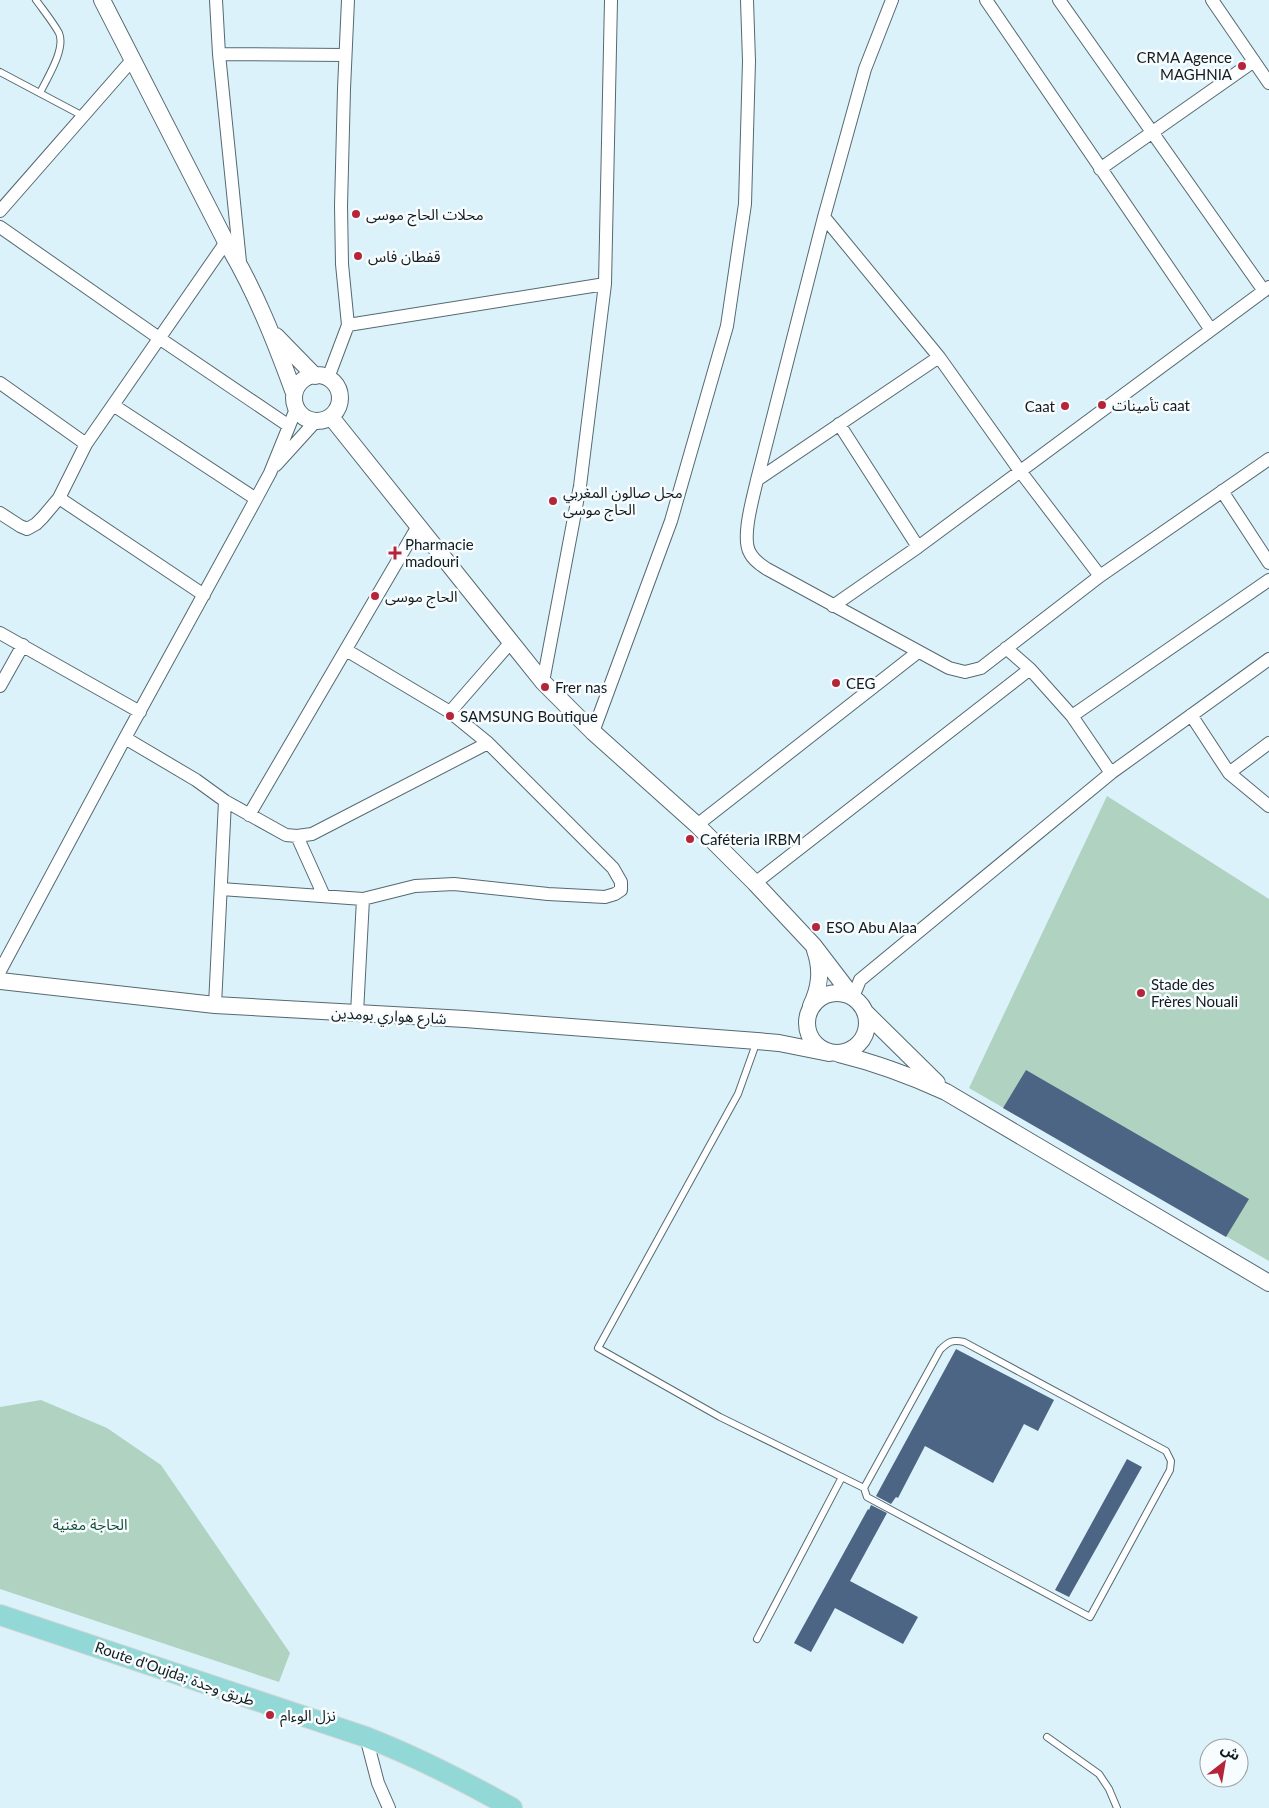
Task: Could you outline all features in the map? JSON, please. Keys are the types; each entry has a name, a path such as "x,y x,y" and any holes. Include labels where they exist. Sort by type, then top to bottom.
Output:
{"main road":[{"name":"Route d'Oujda; طريق وجدة","path":"0,1615 366,1737 414,1756 512,1808"}],"street":[{"path":"102,0 226,242 240,265 271,331 301,415 308,420 323,419"},
{"path":"216,0 219,54 240,265"},
{"path":"322,377 348,325 342,264 341,206 348,0"},
{"path":"543,682 580,486 605,284 612,0"},
{"path":"593,732 671,521 727,326 745,204 749,61 747,0"},
{"path":"892,0 866,70 824,217 757,480 748,525 747,544 749,552 756,561 767,570 918,652 949,668 965,672 981,668 1100,576 1269,459"},
{"path":"986,0 1210,330"},
{"path":"834,606 918,547 1266,289 1059,0"},
{"path":"1212,0 1269,83"},
{"path":"219,54 346,55"},
{"path":"0,211 133,59"},
{"path":"1100,169 1254,61"},
{"path":"824,217 938,357 1020,471 1100,576"},
{"path":"0,227 289,426"},
{"path":"0,513 27,529 36,524 59,498 86,444 226,242"},
{"path":"348,325 605,284"},
{"path":"270,473 323,419 336,412 340,397 334,383 322,377 271,331"},
{"path":"757,480 938,357"},
{"path":"0,971 270,473 289,426 297,386 303,380 322,377"},
{"path":"0,383 86,444"},
{"path":"113,405 256,499"},
{"path":"323,419 418,526 543,682 593,732 697,825 755,883 814,946 865,1012 946,1092 1269,1284"},
{"path":"839,424 918,547"},
{"path":"1222,491 1269,563"},
{"path":"59,498 204,596"},
{"path":"249,815 418,526"},
{"path":"1072,716 1269,580"},
{"path":"0,632 140,712"},
{"path":"450,712 511,642"},
{"path":"0,686 23,645"},
{"path":"1006,648 1030,670 1072,716 1110,773"},
{"path":"221,888 363,899 415,886 454,884 548,894 605,897 621,890 621,882 613,868 488,743 450,712 346,650"},
{"path":"697,825 918,652"},
{"path":"853,997 860,980 1110,773 1269,659"},
{"path":"755,883 1030,670"},
{"path":"1191,715 1229,773 1269,806"},
{"path":"125,738 196,780 225,801 249,815 286,835 297,836 312,834 488,743"},
{"path":"1229,773 1269,743"},
{"path":"215,1005 225,801"},
{"path":"297,836 324,896"},
{"path":"357,1013 363,899"},
{"path":"814,946 819,961 820,976 817,992 808,1013 810,1037 814,1044 834,1053 848,1052 856,1047 867,1031 868,1021 865,1012"},
{"name":"شارع هواري بومدين","path":"0,981 215,1005 758,1040 834,1053 876,1063 946,1092"},
{"path":"778,1043 795,1035 817,1000 825,995 835,992 853,997"},
{"path":"366,1737 378,1783 389,1808"}],"lane":[{"path":"36,0 60,35 61,46 40,93"},
{"path":"0,72 83,116"},
{"path":"758,1040 738,1094 598,1348 720,1417 864,1488 868,1497 1090,1617 1170,1470 1171,1461 1166,1451 964,1342 955,1340 948,1342 940,1350 864,1488"},
{"path":"757,1639 842,1477"},
{"path":"1047,1737 1099,1774 1109,1789 1117,1808"}],"green space":[{"name":"Stade des Frères Nouali","path":"1107,796 1269,899 1269,1261 969,1088"},
{"name":"الحاجة مغنية","path":"41,1400 107,1428 161,1465 290,1653 279,1682 0,1589 0,1407"}],"building":[{"path":"1026,1070 1249,1199 1226,1237 1003,1108"},
{"path":"956,1349 1054,1400 1038,1431 1024,1424 993,1483 925,1446 898,1498 896,1497 891,1504 876,1496"},
{"path":"1127,1459 1142,1467 1069,1597 1055,1590"},
{"path":"871,1505 887,1513 850,1581 918,1617 903,1644 835,1608 811,1652 794,1643"}],"place":[{"name":"CRMA Agence MAGHNIA","path":"1242,66"},
{"name":"محلات الحاج موسى","path":"356,214"},
{"name":"قفطان فاس","path":"358,256"},
{"name":"تأمينات caat","path":"1102,405"},
{"name":"Caat","path":"1065,406"},
{"name":"محل صالون المغربي الحاج موسى","path":"553,501"},
{"name":"Pharmacie madouri","path":"395,553"},
{"name":"الحاج موسى","path":"375,596"},
{"name":"CEG","path":"836,683"},
{"name":"Frer nas","path":"545,687"},
{"name":"SAMSUNG Boutique","path":"450,716"},
{"name":"Caféteria IRBM","path":"690,839"},
{"name":"ESO Abu Alaa","path":"816,927"},
{"name":"Stade des Frères Nouali","path":"1141,993"},
{"name":"نزل الوءام","path":"270,1715"}]}
